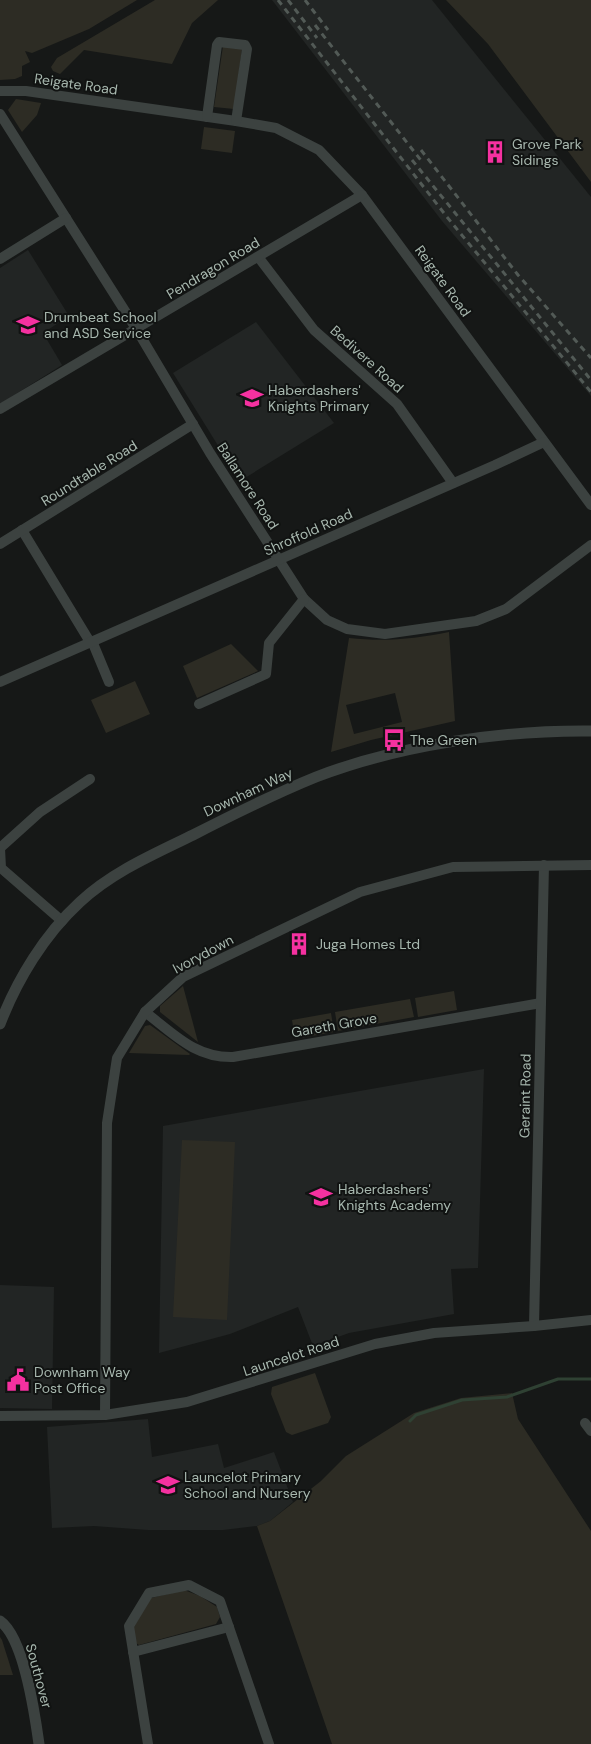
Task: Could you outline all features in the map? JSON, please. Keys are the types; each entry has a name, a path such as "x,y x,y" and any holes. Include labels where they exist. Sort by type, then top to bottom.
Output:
{"street":[{"path":"207,117 217,45 224,41 245,45 247,49 236,121"},
{"name":"Reigate Road","path":"0,91 26,91 276,128 319,150 362,195 591,505"},
{"name":"Ballamore Road","path":"0,114 304,599 327,620 347,629 385,634 410,632 476,621 506,609 591,545"},
{"name":"Pendragon Road","path":"0,409 259,258 362,195"},
{"path":"0,259 66,218"},
{"name":"Bedivere Road","path":"259,258 314,330 397,404 453,483"},
{"name":"Roundtable Road","path":"0,544 193,424"},
{"name":"Shroffold Road","path":"0,682 544,442"},
{"path":"22,530 91,642 109,682"},
{"path":"199,704 266,674 269,642 304,599"},
{"name":"Downham Way","path":"0,1024 18,983 62,921 90,893 140,861 271,796 318,777 428,746 520,734 591,731"},
{"path":"62,921 1,868 0,848 40,812 90,779"},
{"name":"Geraint Road","path":"534,1326 544,865"},
{"name":"Ivorydown","path":"105,1415 107,1123 117,1058 145,1012 183,977 360,892 453,867 591,865"},
{"name":"Gareth Grove","path":"145,1012 198,1052 216,1057 224,1057 541,1003"},
{"name":"Launcelot Road","path":"0,1416 105,1415 187,1402 375,1344 434,1333 591,1320"},
{"path":"148,1744 129,1626 149,1593 189,1585 220,1601 269,1744"},
{"name":"Southover","path":"0,1621 10,1632 17,1648 34,1709 39,1744"},
{"path":"133,1652 230,1627"}],"shaded area":[{"path":"0,0 137,0 89,29 32,53 25,51 30,62 22,66 22,76 15,79 0,80"},
{"path":"155,0 218,0 192,23 172,64 84,50 60,74 53,71 51,67 57,58"},
{"path":"272,0 432,0 591,197 591,396 442,221"},
{"path":"446,0 591,0 591,182 488,44"},
{"path":"223,46 242,49 234,109 214,107"},
{"path":"16,99 41,103 37,115 22,132 8,110"},
{"path":"204,127 235,131 232,153 201,149"},
{"name":"Drumbeat School and ASD Service","path":"28,250 69,316 43,333 62,365 0,404 0,268"},
{"name":"Haberdashers' Knights Primary","path":"256,322 334,423 240,481 173,373"},
{"path":"449,632 455,721 371,740 331,752 349,638 387,640","holes":["395,693 402,722 354,734 346,705"]},
{"path":"231,644 258,671 197,698 183,666"},
{"path":"135,681 150,714 106,733 91,700"},
{"path":"183,986 198,1042 160,1012 160,1006"},
{"path":"454,991 457,1010 418,1017 415,998"},
{"path":"410,999 414,1017 338,1031 335,1012"},
{"path":"331,1013 334,1032 295,1039 292,1020"},
{"path":"150,1025 190,1054 129,1053 145,1026"},
{"name":"Haberdashers' Knights Academy","path":"484,1069 478,1268 451,1269 454,1314 349,1333 313,1346 298,1307 230,1334 159,1353 163,1126"},
{"path":"182,1140 235,1142 227,1320 173,1317"},
{"path":"0,1285 54,1287 52,1409 0,1408"},
{"path":"315,1373 331,1417 328,1423 292,1435 286,1432 271,1394 272,1387"},
{"path":"512,1393 518,1419 591,1531 591,1744 332,1744 257,1526 270,1521 321,1481 346,1456 414,1413 461,1398"},
{"name":"Launcelot Primary School and Nursery","path":"148,1419 152,1457 218,1444 224,1468 274,1452 293,1502 270,1521 257,1526 223,1530 148,1530 94,1526 52,1528 47,1427"},
{"path":"184,1590 200,1596 217,1607 220,1617 216,1624 139,1645 136,1643 133,1628 151,1598"},
{"path":"0,1637 2,1640 13,1675 0,1675"}],"waterway":[{"path":"410,1421 416,1415 462,1400 507,1397 558,1379 591,1379"}],"railway":[{"path":"278,0 447,217 591,392"},
{"path":"288,0 317,38"},
{"path":"305,0 328,30"},
{"path":"315,25 423,163"},
{"path":"421,150 518,275 591,358"},
{"path":"412,160 591,380"}],"place":[{"name":"Grove Park Sidings","path":"495,152"},
{"name":"Drumbeat School and ASD Service","path":"28,325"},
{"name":"Haberdashers' Knights Primary","path":"252,398"},
{"name":"The Green","path":"394,740"},
{"name":"Juga Homes Ltd","path":"299,944"},
{"name":"Haberdashers' Knights Academy","path":"321,1197"},
{"name":"Downham Way Post Office","path":"18,1380"},
{"name":"Launcelot Primary School and Nursery","path":"168,1485"}]}
